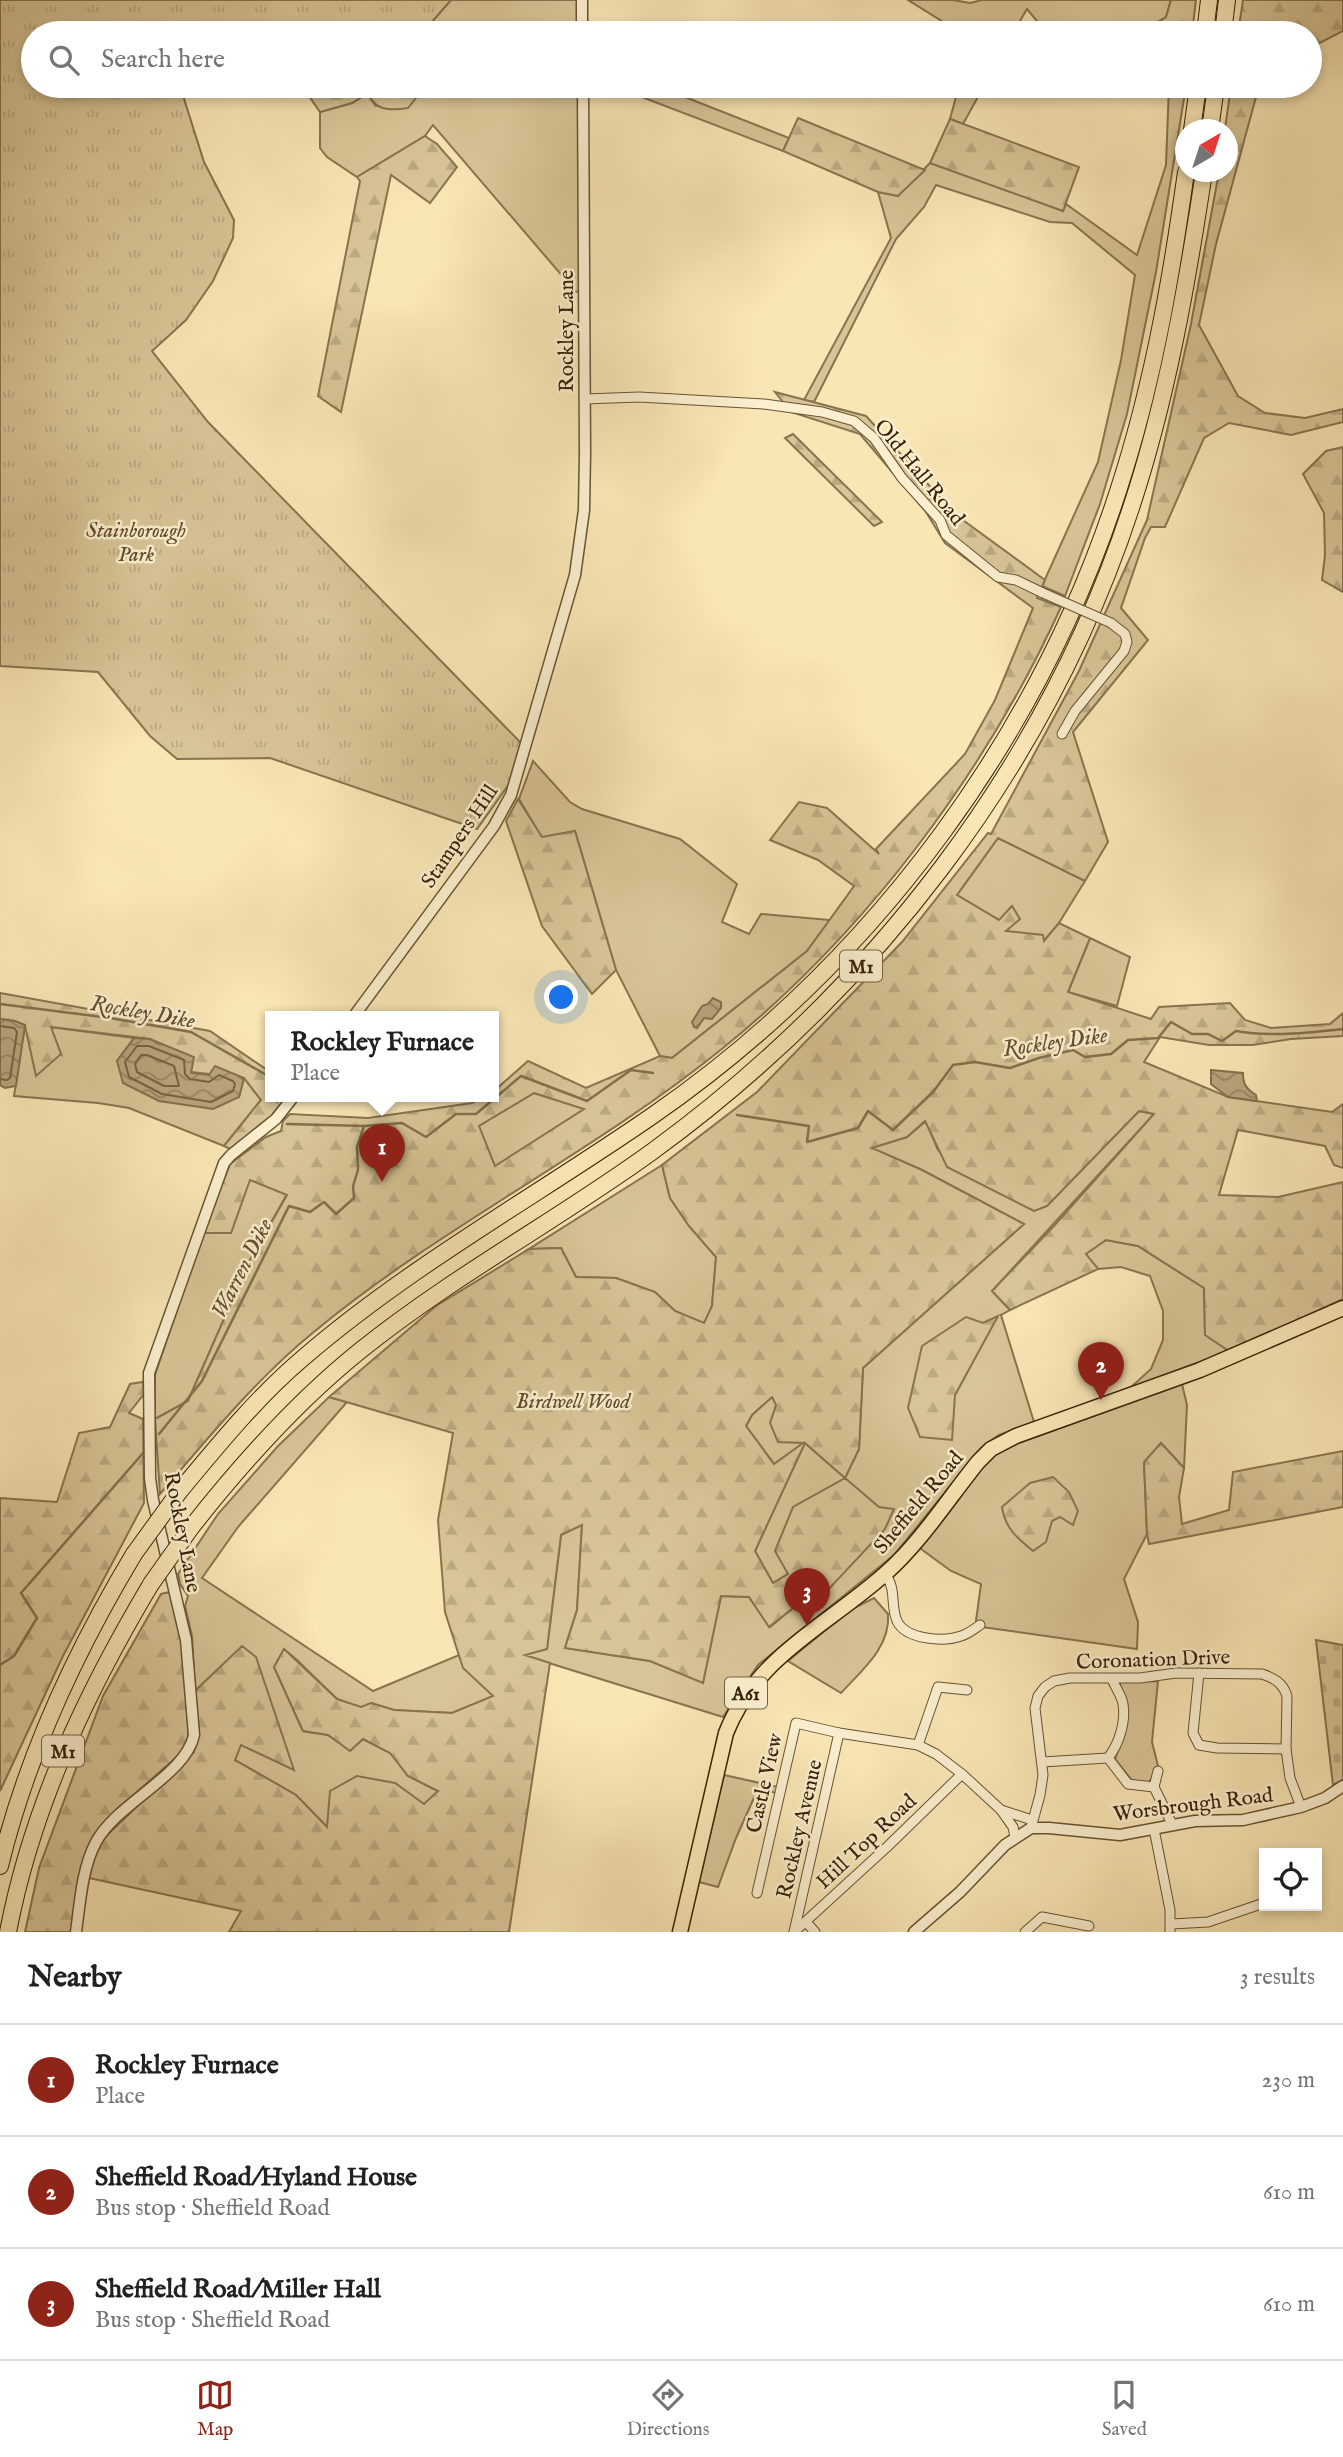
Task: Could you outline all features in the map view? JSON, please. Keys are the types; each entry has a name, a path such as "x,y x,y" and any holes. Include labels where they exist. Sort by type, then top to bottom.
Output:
{"highway":[{"path":"1206,21 1209,0"},
{"path":"1224,21 1227,0"},
{"path":"1194,119 1196,98"},
{"path":"1212,119 1214,98"},
{"name":"M1","path":"0,1866 18,1803 53,1707 86,1638 134,1554 179,1492 239,1421 300,1360 346,1323 455,1243 653,1115 734,1054 835,961 927,854 976,785 1022,709 1058,639 1107,522 1125,470 1144,403 1160,329 1184,182"},
{"name":"M1","path":"8,1932 30,1846 62,1755 96,1680 151,1584 224,1486 305,1399 359,1351 453,1282 650,1153 777,1051 862,965 929,886 991,797 1039,718 1092,610 1117,547 1140,480 1168,374 1202,182"},
{"name":"Sheffield Road","path":"680,1932 726,1733 740,1703 757,1680 789,1648 898,1561 991,1449 1016,1436 1200,1370 1343,1308"}],"street":[{"path":"582,0 582,21"},
{"name":"Rockley Lane","path":"575,575 584,510 586,399 583,98"},
{"name":"Old Hall Road","path":"586,399 639,397 764,404 822,412 854,421 874,438 902,478 940,520 946,535 998,577 1016,580 1111,623 1125,634 1127,642 1124,651 1075,710 1062,734"},
{"name":"Stampers Hill","path":"358,1011 494,826 511,795 575,575"},
{"name":"Rockley Lane","path":"76,1932 88,1860 96,1841 119,1814 182,1759 191,1746 194,1720 186,1640 150,1478 149,1373 218,1175 231,1155 265,1129 289,1102"},
{"path":"885,1574 893,1586 897,1621 904,1630 943,1640 959,1637 980,1625"},
{"path":"1199,1673 1192,1733 1199,1745 1217,1748 1286,1749"},
{"name":"Coronation Drive","path":"1032,1824 1041,1795 1042,1762 1035,1708 1038,1696 1054,1681 1070,1678 1111,1679 1199,1673 1262,1674 1278,1681 1287,1696 1286,1749 1290,1779 1301,1807"},
{"path":"1108,1758 1117,1742 1123,1722 1123,1703 1111,1679"},
{"path":"918,1745 937,1687 967,1690"},
{"name":"Castle View","path":"757,1893 796,1723 839,1733"},
{"path":"839,1733 918,1745 936,1754 1001,1810 1013,1827 1015,1838"},
{"name":"Rockley Avenue","path":"794,1932 839,1733"},
{"path":"1042,1762 1108,1758"},
{"path":"1108,1758 1128,1784 1154,1787"},
{"path":"1158,1771 1154,1787 1172,1824"},
{"name":"Hill Top Road","path":"794,1932 962,1774"},
{"name":"Worsbrough Road","path":"1032,1824 1119,1835 1195,1821 1243,1820 1301,1807 1325,1798 1343,1786"},
{"path":"914,1932 1032,1824 1001,1810"},
{"path":"1154,1829 1170,1928 1208,1922 1259,1905"},
{"path":"802,1894 814,1906 822,1906"},
{"path":"1025,1932 1042,1917 1089,1926"},
{"path":"806,1922 815,1932"}],"green space":[{"name":"Stainborough Park","path":"0,0 451,0 433,21 21,21 21,98 184,98 204,162 234,220 233,238 213,281 186,320 152,351 208,422 521,743 512,780 477,829 270,758 177,759 150,736 98,672 0,666"},
{"path":"451,0 577,0 578,21 433,21"},
{"path":"908,0 953,0 970,3 982,0 1171,0 1166,17 1159,21 1037,21 1027,9 1020,21 942,21"},
{"path":"1171,0 1196,0 1193,21 1160,21 1166,17"},
{"path":"1243,0 1343,0 1343,31 1322,42 1322,21 1240,21"},
{"path":"310,98 360,98 352,103 320,112"},
{"path":"360,98 370,98 376,106 405,98 578,98 581,291 576,292 433,125 425,136 357,177 327,157 320,148 320,112"},
{"path":"371,98 416,98 408,108 393,109 381,108"},
{"path":"644,98 687,98 789,138 783,151"},
{"path":"956,98 977,98 963,124 950,119"},
{"path":"1169,98 1184,98 1181,119 1175,119 1175,154 1156,272 1127,414 1100,504 1065,596 1042,586 1098,462 1121,360 1135,275 1072,223 1050,222 936,185 924,207 896,239 814,402 804,400 891,238 878,192 898,196 930,163 1063,211 1066,204 1137,255 1166,165"},
{"path":"1229,98 1256,98 1238,163 1238,119 1226,119"},
{"path":"798,118 925,170 898,196 878,192 783,151"},
{"path":"950,119 1079,167 1063,211 930,163"},
{"path":"425,136 437,144 457,167 430,203 391,175 341,412 318,396 360,181 357,177"},
{"name":"Birdwell Wood","path":"1217,182 1233,182 1216,244 1199,325 1238,396 1265,413 1305,418 1343,409 1343,422 1291,435 1229,423 1204,438 1165,527 1151,527 1145,538 1121,608 1148,640 1073,732 1108,842 1085,881 998,838 957,895 999,920 1012,906 1020,919 1006,931 1043,935 1044,941 1059,923 1090,938 1068,992 1151,1019 1159,1007 1230,1003 1245,1020 1271,1028 1330,1024 1343,1013 1343,1036 1291,1039 1253,1045 1209,1045 1160,1037 1144,1062 1228,1097 1332,1112 1343,1104 1343,1168 1334,1165 1325,1146 1238,1130 1219,1195 1278,1197 1343,1182 1343,1299 1229,1351 1205,1335 1204,1288 1138,1246 1106,1240 1086,1254 1098,1269 1010,1310 992,1291 1154,1114 1139,1111 1047,1206 1034,1211 947,1167 925,1121 907,1137 872,1148 922,1170 1024,1224 863,1368 859,1449 845,1478 879,1507 894,1509 885,1529 826,1592 798,1604 769,1627 749,1597 721,1596 703,1683 650,1661 565,1648 577,1610 582,1525 561,1535 547,1649 525,1655 550,1663 509,1932 229,1932 241,1911 89,1878 93,1860 103,1839 194,1752 199,1732 195,1691 242,1646 256,1657 294,1770 241,1745 235,1760 296,1795 327,1827 330,1791 357,1776 395,1783 424,1804 438,1791 408,1776 390,1753 363,1739 350,1751 328,1735 303,1731 274,1667 284,1649 337,1699 361,1707 371,1703 394,1710 452,1713 493,1696 463,1668 445,1612 438,1520 453,1433 329,1397 436,1306 529,1249 561,1248 576,1277 616,1278 655,1292 675,1311 704,1323 712,1306 716,1257 689,1226 670,1198 662,1165 757,1092 902,942 988,833 991,834 1079,671 1147,520 1191,324","holes":["772,1397 776,1405 770,1423 778,1442 803,1443 774,1464 746,1426 752,1415","805,1443 845,1478 793,1507 775,1551 788,1574 773,1583 755,1551"]},
{"path":"775,392 866,416 956,515 1045,580 1037,598 1061,607 996,730 958,790 917,847 872,902 825,954 775,1003 674,1086 415,1257 315,1331 253,1388 160,1494 155,1419 188,1401 249,1262 287,1195 250,1180 231,1233 203,1233 230,1164 266,1137 281,1131 283,1121 290,1114 368,1118 474,1102 499,1102 499,1087 528,1061 586,1088 660,1056 672,1058 807,951 854,886 818,860 770,840 799,802 827,808 879,854 876,849 965,754 995,700 1033,608 945,543 926,512 860,434 791,412","holes":["534,1093 584,1109 495,1166 479,1126"]},
{"path":"793,434 882,522 874,526 785,438"},
{"path":"1343,447 1343,592 1322,580 1325,555 1324,513 1303,474 1326,451"},
{"path":"533,761 570,802 582,809 680,839 737,884 722,922 749,934 761,914 830,920 807,951 672,1058 660,1056 616,970 575,831 542,838 519,799"},
{"path":"518,799 542,837 575,831 616,970 592,994 542,926 506,821"},
{"path":"998,838 1085,881 1059,923 1043,942 1004,930 999,920 957,895"},
{"path":"1090,938 1130,957 1117,1006 1068,992"},
{"path":"0,993 210,1031 265,1069 265,1102 282,1102 271,1116 230,1149 224,1146 261,1100 244,1078 191,1072 150,1039 51,1027 61,1054 36,1076 25,1026 15,1021 0,1019"},
{"path":"25,1025 61,1054 50,1027 134,1038 117,1061 239,1097 244,1078 261,1100 224,1146 129,1108 14,1096"},
{"path":"534,1093 585,1109 495,1167 478,1126"},
{"path":"1139,1111 1154,1114 992,1291 1010,1310 1001,1315 1034,1422 999,1435 981,1448 894,1555 758,1665 723,1717 523,1655 547,1649 561,1535 582,1524 577,1610 565,1648 650,1661 703,1682 721,1596 749,1597 770,1627 798,1604 826,1592 788,1574 773,1583 755,1551 804,1444 774,1464 746,1426 752,1415 772,1397 805,1443 845,1478 859,1449 863,1368 1024,1224 922,1170 871,1148 907,1137 926,1121 938,1150 1034,1211 1047,1206","holes":["997,1317 955,1395 983,1323"]},
{"path":"662,1165 670,1198 689,1226 716,1257 712,1306 704,1324 675,1311 655,1292 616,1278 576,1277 561,1248 529,1249"},
{"path":"250,1179 287,1194 249,1262 188,1401 155,1419 155,1375 203,1233 231,1232"},
{"path":"1106,1240 1138,1246 1204,1288 1205,1334 1229,1351 1130,1388 1151,1369 1163,1340 1163,1311 1150,1276 1121,1267 1098,1269 1085,1254"},
{"path":"998,1316 955,1395 952,1440 920,1437 908,1408 922,1346 966,1317 983,1323"},
{"path":"143,1382 144,1394 129,1413 143,1419 144,1503 63,1656 0,1791 0,1498 57,1502 79,1433 110,1427 130,1384"},
{"path":"1182,1384 1187,1405 1184,1468 1161,1443 1144,1462 1147,1534 1124,1579 1138,1622 1137,1649 982,1627 976,1621 981,1584 951,1571 917,1546 980,1467 999,1450"},
{"path":"329,1397 347,1402 238,1527 202,1578 373,1691 459,1655 464,1668 494,1696 452,1713 394,1710 371,1703 361,1708 337,1699 284,1649 274,1667 303,1731 328,1735 350,1750 363,1739 391,1753 408,1776 438,1791 424,1805 395,1783 328,1828 296,1795 235,1760 240,1744 293,1769 242,1647 195,1691 192,1636 185,1606 188,1596 180,1584 178,1574 218,1514 278,1446"},
{"path":"1161,1443 1184,1468 1179,1497 1182,1524 1229,1510 1233,1472 1343,1451 1343,1507 1149,1544 1144,1462"},
{"path":"1053,1477 1069,1492 1078,1511 1073,1525 1060,1517 1052,1521 1046,1542 1033,1551 1013,1532 1002,1507 1030,1483"},
{"path":"170,1592 183,1646 189,1739 179,1755 115,1811 93,1837 72,1932 25,1932 39,1868 103,1696 161,1594"},
{"path":"874,1598 888,1614 885,1637 873,1658 841,1693 788,1661 850,1610"},
{"path":"1316,1640 1343,1645 1343,1780 1333,1785"},
{"path":"1158,1681 1152,1742 1158,1766 1153,1778 1147,1783 1134,1783 1115,1759 1127,1721 1126,1703 1119,1682"},
{"path":"724,1775 778,1787 777,1793 758,1789 718,1887 699,1882"}],"water":[{"path":"713,998 721,1002 721,1008 712,1019 704,1018 697,1028 694,1027 692,1022 702,1006"},
{"path":"0,1019 25,1025 16,1086 5,1088 0,1085"},
{"path":"134,1038 150,1039 194,1057 191,1073 209,1075 215,1066 244,1078 239,1097 213,1109 159,1101 123,1083 117,1061"},
{"path":"1211,1070 1243,1073 1246,1086 1256,1095 1257,1101 1228,1097 1211,1084"}],"waterway":[{"name":"Rockley Dike","path":"0,1004 110,1018 191,1032 265,1074"},
{"name":"Rockley Dike","path":"737,1115 809,1126 807,1142 858,1128 868,1111 893,1130 933,1092 953,1065 975,1062 1010,1068 1073,1050 1085,1057 1111,1054 1128,1040 1158,1038 1171,1022 1192,1034 1208,1034 1222,1041 1236,1031 1276,1034 1343,1029"},
{"name":"Rockley Dike","path":"499,1095 521,1076 587,1101 631,1070 653,1073"},
{"name":"Rockley Dike","path":"287,1124 364,1126 402,1123 426,1137 456,1114 476,1114 490,1102"},
{"name":"Warren Dike","path":"159,1434 202,1381 289,1206 310,1212 324,1202 336,1214 354,1198 353,1186 358,1170 357,1147 364,1126"},
{"name":"Warren Dike","path":"0,1665 14,1656 37,1618 21,1593 144,1452"}],"place":[{"name":"Rockley Furnace","path":"382,1182"},
{"name":"Sheffield Road/Hyland House","path":"1101,1400"},
{"name":"Sheffield Road/Miller Hall","path":"807,1626"}]}
